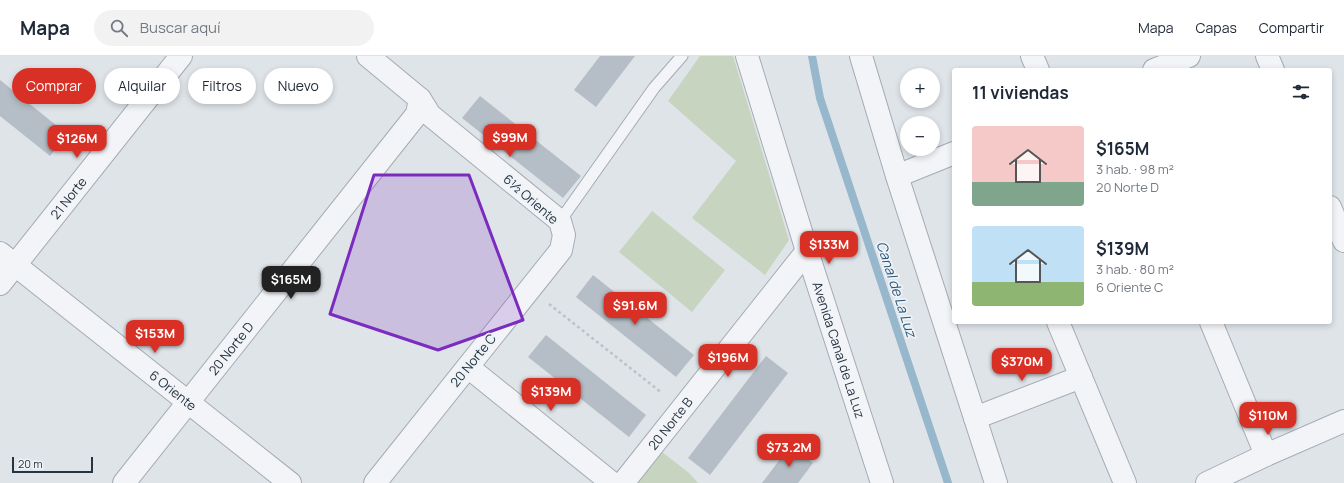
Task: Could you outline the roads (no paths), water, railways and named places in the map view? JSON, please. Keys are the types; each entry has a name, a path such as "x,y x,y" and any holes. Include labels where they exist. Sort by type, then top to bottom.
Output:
{"street":[{"name":"21 Norte","path":"0,284 8,259 182,56"},
{"name":"6½ Oriente","path":"368,56 420,99 430,115 562,228"},
{"name":"Avenida Canal de La Luz","path":"747,56 807,251 882,483"},
{"path":"861,56 897,176 996,483"},
{"path":"1032,56 1037,68"},
{"path":"1159,68 1189,56"},
{"path":"1267,56 1271,68"},
{"name":"20 Norte D","path":"124,483 417,114 420,99"},
{"path":"897,176 952,154"},
{"path":"1332,212 1344,241"},
{"name":"20 Norte C","path":"374,483 561,250 562,228"},
{"name":"20 Norte B","path":"623,483 807,251"},
{"name":"6 Oriente","path":"8,259 290,483"},
{"path":"1059,324 1125,483"},
{"path":"1212,324 1266,455"},
{"path":"468,367 612,483"},
{"path":"975,418 1081,377"},
{"path":"1206,483 1344,421"}],"lane":[{"path":"562,228 654,88 682,56"}],"waterway":[{"name":"Canal de La Luz","path":"812,56 820,98 948,483"}]}
